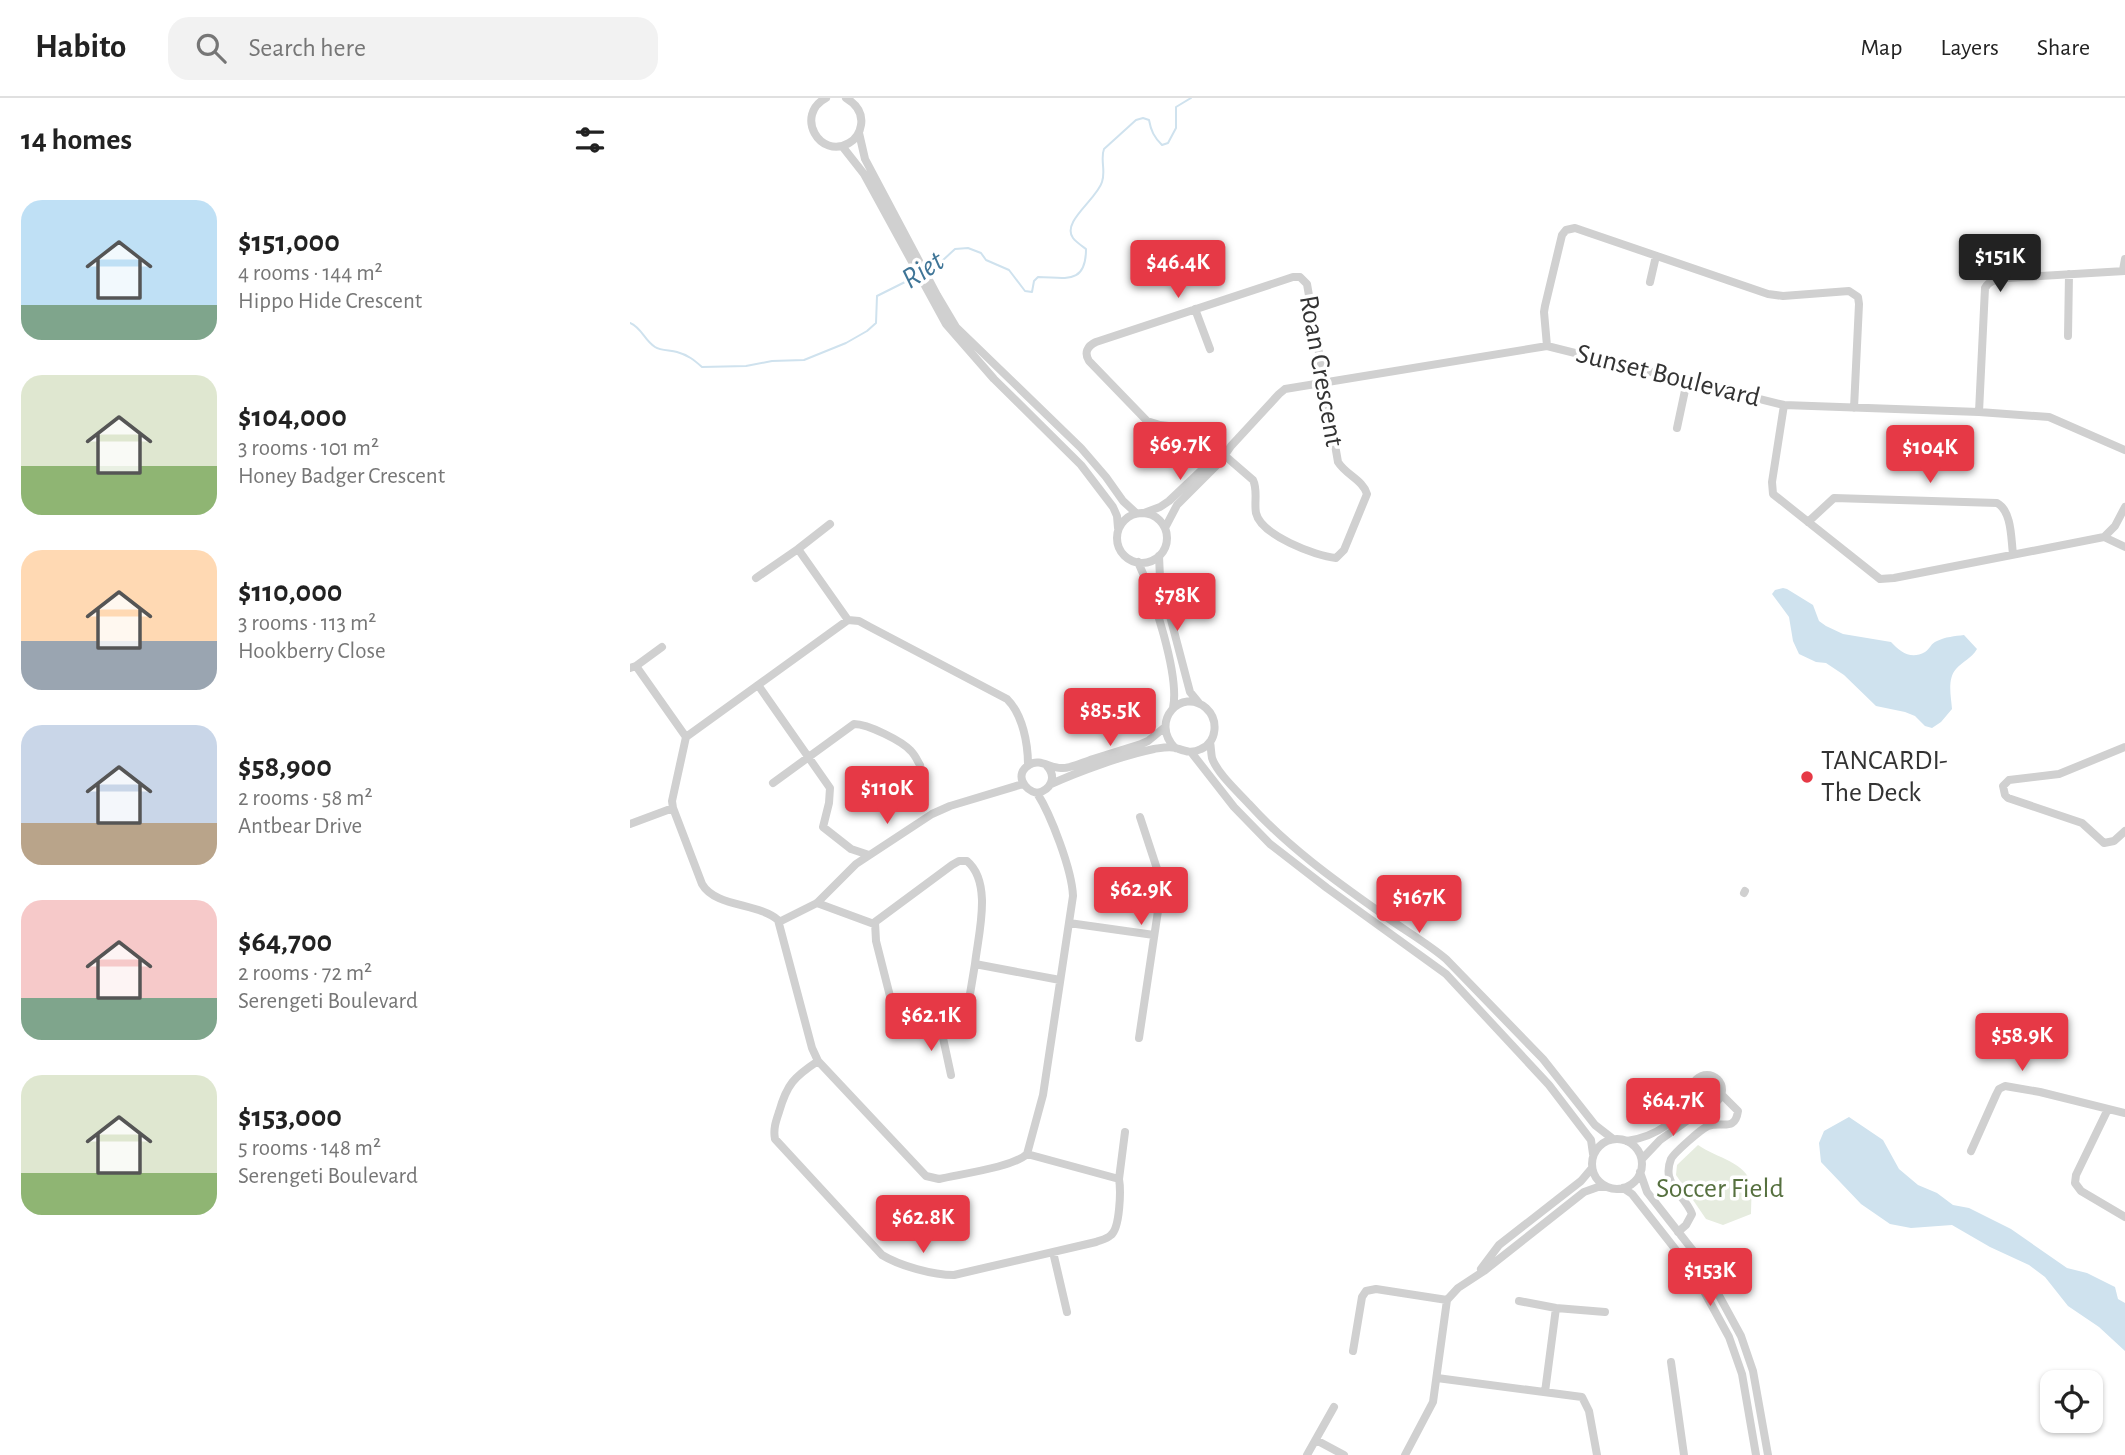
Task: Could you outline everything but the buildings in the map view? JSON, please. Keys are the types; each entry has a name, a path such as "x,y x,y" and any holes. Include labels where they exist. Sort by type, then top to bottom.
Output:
{"street":[{"path":"811,98 814,107 812,128 816,135 827,145 842,146 855,138 862,121 854,103 846,98"},
{"path":"813,111 827,98"},
{"path":"859,132 865,159 894,223 946,324 968,352 1081,465 1117,516 1117,544 1121,552 1127,558 1138,562 1152,561 1159,556 1167,541 1165,528 1159,519 1140,513 1123,501 1081,448 956,327 933,297"},
{"path":"842,146 857,164 894,223"},
{"path":"1548,346 1544,312 1562,235 1566,230 1574,228 1774,296 1843,291 1855,293 1858,304 1854,408"},
{"path":"1650,282 1656,256"},
{"path":"1979,412 1987,284 2007,278 2124,270 2125,259"},
{"path":"2068,336 2069,274"},
{"name":"Roan Crescent","path":"1293,277 1300,277 1307,284 1323,382 1338,463 1364,486 1367,494 1345,550 1336,558 1325,556 1274,534 1258,517 1253,480 1194,429 1147,421 1089,361 1086,353 1088,347 1096,342 1293,277"},
{"path":"1195,309 1210,349"},
{"name":"Sunset Boulevard","path":"1222,454 1279,394 1292,387 1548,346 1783,405 2049,417 2125,450"},
{"path":"1677,428 1687,381"},
{"path":"1783,405 1772,491 1779,500 1880,579 2104,537 2115,526 2125,507"},
{"path":"1118,528 1129,516 1163,506 1198,478 1222,454"},
{"path":"1165,528 1177,505 1198,478"},
{"path":"1808,522 1834,498 1997,503 2006,512 2013,554"},
{"path":"756,578 798,550 830,524"},
{"path":"2104,537 2125,547"},
{"path":"798,550 848,620"},
{"path":"1159,556 1160,578 1190,692 1207,709 1215,722 1210,742 1200,750 1183,752 1169,742 1165,727 1166,717 1173,708 1184,703 1200,704"},
{"path":"1138,562 1153,601 1172,674 1175,687 1173,708"},
{"path":"1028,765 1028,748 1013,706 1007,699 870,626 848,620 686,737 672,801 706,890 710,894 769,914 779,922 812,1048 818,1061 929,1178 939,1179 991,1168 1016,1161 1027,1154 1043,1095 1073,886 1048,810 1037,793 1028,790 1023,784 1022,773 1032,763 1064,768 1152,750 1175,748"},
{"path":"662,647 633,667 686,737"},
{"path":"758,685 830,788 823,827 850,849 869,855"},
{"path":"773,783 849,726 859,724 909,749 920,765"},
{"path":"1037,793 1141,744 1165,727"},
{"path":"1210,742 1217,766 1267,824 1326,873 1429,944 1446,959 1543,1059 1595,1125 1613,1139"},
{"path":"2125,747 2059,774 2009,780 2003,786 2004,795 2008,798 2082,823 2104,843 2115,841 2125,831"},
{"path":"1028,748 1052,774 1048,810"},
{"path":"1191,752 1234,807 1270,844 1446,974 1549,1085 1591,1140 1592,1168 1596,1178 1607,1187"},
{"path":"779,922 817,903 856,864 932,814 1023,784"},
{"path":"630,824 673,808"},
{"path":"1139,1038 1162,884 1140,817"},
{"path":"850,849 856,864"},
{"path":"967,861 975,871 982,895 975,964 965,1013 958,1019 940,1024 915,1028 907,1025 898,1017 890,999 874,925 877,919 952,864 967,861"},
{"path":"817,903 874,925"},
{"path":"1069,923 1154,935"},
{"path":"975,964 1060,980"},
{"path":"940,1024 951,1075"},
{"path":"818,1061 803,1070 788,1086 775,1127 777,1143 882,1255 890,1260 938,1274 954,1275 1053,1252 1103,1240 1114,1233 1125,1132"},
{"path":"1593,1154 1604,1142 1613,1139 1627,1141 1645,1138 1657,1132 1678,1115 1693,1095 1697,1080 1706,1076 1715,1078 1721,1085 1722,1095 1738,1111 1734,1122 1708,1126 1670,1161 1671,1182 1692,1214 1690,1221 1678,1232"},
{"path":"1971,1151 1999,1089 2005,1086 2125,1113"},
{"path":"1693,1095 1701,1104 1709,1105"},
{"path":"1642,1159 1656,1144 1715,1103 1722,1095"},
{"path":"2108,1109 2076,1175 2076,1183 2081,1191 2125,1217"},
{"path":"1623,1188 1634,1182 1640,1172 1642,1159 1639,1152 1627,1141"},
{"path":"1027,1154 1119,1179"},
{"path":"1478,1275 1494,1251 1581,1181 1592,1168"},
{"path":"1640,1172 1647,1192 1709,1275 1748,1353 1768,1455"},
{"path":"1405,1455 1433,1402 1447,1300 1458,1288 1584,1192 1607,1187 1623,1188 1632,1194 1694,1273 1729,1337 1742,1374 1756,1455"},
{"path":"1527,1223 1534,1231"},
{"path":"1507,1239 1513,1248"},
{"path":"1053,1252 1067,1312"},
{"path":"1353,1351 1362,1297 1366,1291 1376,1289 1447,1300"},
{"path":"1519,1301 1556,1308 1605,1312"},
{"path":"1545,1392 1556,1308"},
{"path":"1671,1362 1684,1455"},
{"path":"1437,1378 1576,1396 1585,1400 1597,1455"},
{"path":"1307,1455 1334,1407"},
{"path":"1315,1440 1344,1455"}],"green space":[{"name":"Soccer Field","path":"1698,1145 1744,1171 1751,1185 1751,1214 1723,1225 1706,1219 1676,1175 1677,1165"}],"water":[{"path":"1783,588 1813,605 1819,621 1826,626 1843,634 1891,642 1910,655 1925,652 1940,640 1964,635 1977,649 1953,673 1950,688 1952,709 1932,728 1925,726 1915,716 1876,706 1844,675 1826,663 1816,662 1799,654 1793,641 1789,617 1772,594"},
{"path":"1849,1117 1883,1140 1899,1169 1918,1185 1937,1193 1953,1205 1969,1208 2011,1229 2067,1268 2087,1273 2115,1287 2118,1299 2125,1303 2125,1351 2099,1327 2068,1306 2045,1277 2029,1265 1952,1225 1911,1228 1890,1224 1861,1204 1821,1162 1819,1143 1824,1131"}],"waterway":[{"name":"Riet","path":"929,273 955,249 968,248 1009,270 1025,291 1032,292 1034,281 1038,277 1065,278 1078,274 1085,261 1086,249 1073,238 1072,225 1102,182 1104,149 1136,120 1143,118 1149,120 1153,134 1162,145 1168,143 1176,128 1176,107 1191,98"},
{"name":"Riet","path":"630,323 655,347 684,355 702,367 804,360 846,343 867,331 876,323 877,296 913,278 919,278"}],"place":[{"name":"TANCARDI- The Deck","path":"1807,777"}]}
